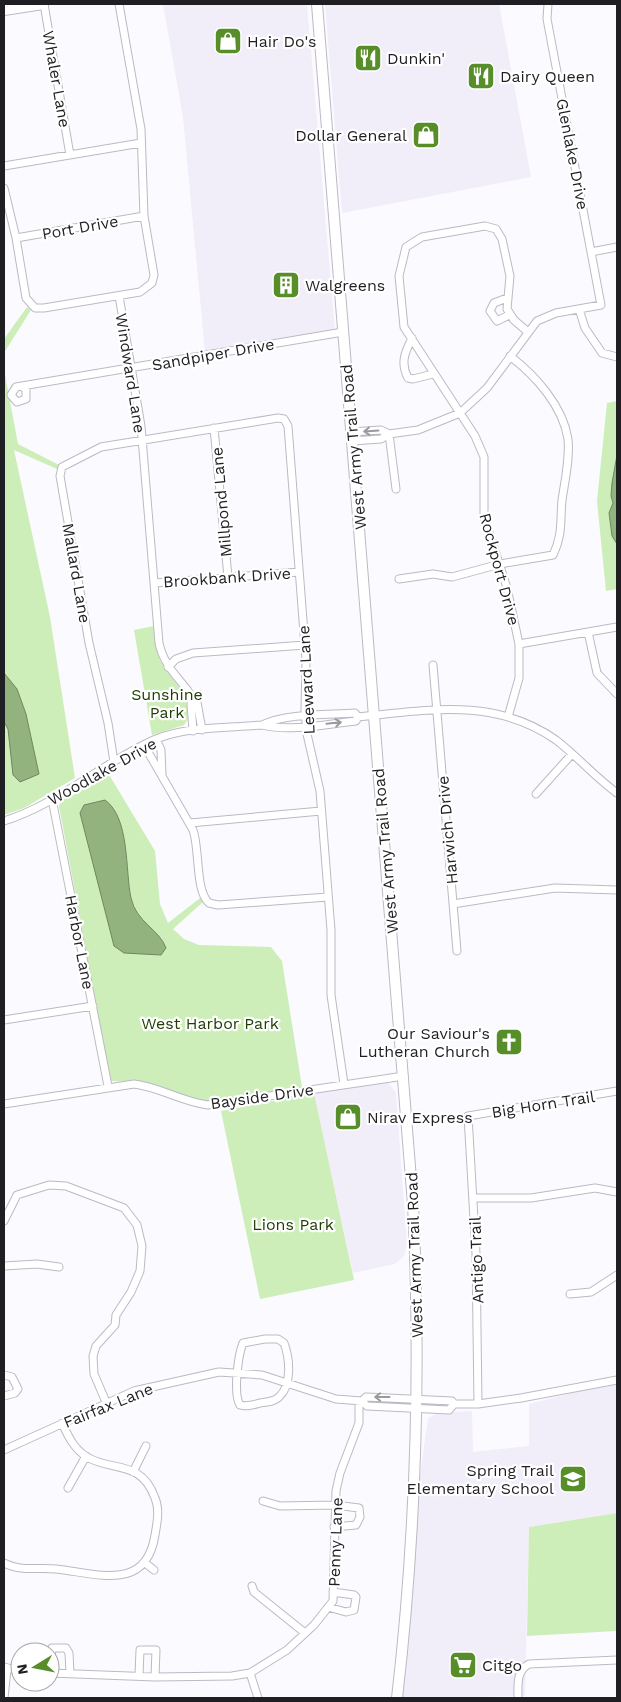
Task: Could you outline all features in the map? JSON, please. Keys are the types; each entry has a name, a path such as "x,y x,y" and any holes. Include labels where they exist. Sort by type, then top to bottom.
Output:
{"main road":[{"path":"4,10 44,4"},
{"name":"West Army Trail Road","path":"316,4 404,1076 416,1264 417,1403 414,1516 397,1698"}],"street":[{"name":"Whaler Lane","path":"44,4 70,155"},
{"name":"Windward Lane","path":"119,4 141,129 144,216 154,275 152,283 143,291 118,296 142,441 158,643 168,667 186,688 192,700 197,702 202,730"},
{"name":"Glenlake Drive","path":"548,4 547,19 601,305 579,309"},
{"path":"4,166 141,143"},
{"path":"4,188 16,238 25,293 28,302 34,308 118,296"},
{"name":"Port Drive","path":"16,238 144,216"},
{"name":"Rockport Drive","path":"507,298 510,276 502,239 496,229 485,226 445,233 415,240 406,247 402,257 399,285 404,327 460,413 479,444 484,457 483,512 500,564 519,644 519,678 508,717"},
{"path":"591,252 617,247"},
{"path":"509,315 498,321 490,311 494,303 507,298 509,315 528,332"},
{"path":"352,436 380,439 389,434 425,428 460,413 487,388 533,324 548,315 579,309 585,328 602,353 617,356"},
{"name":"Sandpiper Drive","path":"23,387 343,332"},
{"path":"412,338 404,356 405,372 408,378 433,374"},
{"path":"399,580 433,574 452,577 500,564 553,555 561,536 561,513 568,453 566,433 561,416 528,369 510,356"},
{"name":"Leeward Lane","path":"142,441 278,418 286,422 305,645 305,716 320,791 328,897 331,995 344,1084"},
{"name":"Millpond Lane","path":"214,428 228,577"},
{"path":"389,434 396,489"},
{"name":"Mallard Lane","path":"114,762 89,643 60,476 62,467 95,449 142,441"},
{"name":"Brookbank Drive","path":"154,583 299,572"},
{"path":"519,644 617,628"},
{"path":"588,632 597,673 617,694"},
{"path":"168,667 176,659 193,654 305,645"},
{"name":"Harwich Drive","path":"433,665 457,951"},
{"path":"192,700 190,704 193,730"},
{"name":"Woodlake Drive","path":"4,821 28,812 156,739 193,730 262,725 270,727 306,726 356,721 358,717 437,709 475,710 508,717 547,735 617,793"},
{"name":"Woodlake Drive","path":"262,725 270,721 305,716 355,712 358,717"},
{"path":"156,739 161,750 162,774"},
{"path":"144,745 155,768 162,774 190,823 197,844 201,890 205,900 218,905 328,897"},
{"path":"536,794 572,754"},
{"name":"Harbor Lane","path":"52,799 108,1086"},
{"path":"190,823 321,811"},
{"path":"453,904 555,888 617,890"},
{"path":"4,1020 92,1006"},
{"name":"Bayside Drive","path":"4,1104 124,1084 143,1085 187,1101 208,1104 404,1076"},
{"name":"Big Horn Trail","path":"468,1116 617,1091"},
{"name":"Antigo Trail","path":"468,1116 474,1198 478,1302 478,1404"},
{"path":"4,1221 17,1195 56,1185 66,1186 113,1203 124,1208 135,1220 142,1246 140,1271 131,1292 116,1315 115,1325 96,1346 93,1356 94,1374 106,1402"},
{"path":"474,1198 525,1198 595,1188 617,1192"},
{"path":"4,1266 37,1264 59,1267"},
{"path":"570,1294 591,1292 617,1275"},
{"path":"278,1339 284,1344 289,1364 286,1383 280,1396 273,1401 246,1406 240,1405 236,1397 238,1353 243,1343 278,1339"},
{"name":"Fairfax Lane","path":"4,1450 106,1402 160,1384 208,1374 238,1372 262,1375 336,1399 360,1401 366,1406 417,1403 449,1410 454,1404 478,1404"},
{"path":"4,1375 12,1377 18,1388 15,1393 4,1396"},
{"path":"478,1404 617,1380"},
{"name":"Penny Lane","path":"70,1673 155,1677 222,1676 250,1673 278,1658 305,1633 333,1601 335,1505 340,1473 359,1422 360,1401"},
{"path":"4,1563 21,1569 56,1569 112,1577 129,1573 145,1563 153,1547 158,1508 155,1496 146,1482 133,1472 86,1456 73,1443 62,1423"},
{"path":"133,1472 146,1446"},
{"path":"68,1488 86,1456"},
{"path":"263,1501 280,1506 335,1505 359,1508 360,1517 356,1525 334,1527"},
{"path":"145,1563 154,1570"},
{"path":"252,1586 254,1592 305,1633"},
{"path":"328,1607 346,1612 354,1610 356,1597 354,1595 333,1592"},
{"path":"139,1676 140,1650 156,1650 155,1677"},
{"path":"518,1698 519,1674 523,1667 530,1664 617,1660"},
{"path":"4,1698 5,1668"},
{"path":"250,1673 258,1698"}],"shaded area":[{"path":"163,4 307,4 335,331 205,352 183,117"},
{"path":"325,4 499,4 531,177 342,213"},
{"path":"617,455 617,544 612,536 609,513 613,503 611,496 612,483"},
{"path":"4,673 17,689 26,714 39,774 20,782 13,775 8,729 4,722"},
{"path":"105,800 113,808 123,832 131,898 143,920 163,942 166,948 161,955 124,953 114,946 80,813 84,805"},
{"path":"383,1082 389,1083 396,1093 407,1245 404,1256 395,1264 353,1273 314,1093"},
{"path":"617,1382 617,1513 529,1527 525,1696 400,1698 412,1589 420,1476 428,1418 438,1413 472,1411 473,1452 529,1446 529,1404"}],"green space":[{"path":"27,307 31,310 4,353 4,339"},
{"path":"4,369 18,444 59,465 57,469 14,450 50,617 75,778 24,808 4,815"},
{"path":"617,401 617,589 606,591 597,501 607,403"},
{"name":"Sunshine Park","path":"154,626 155,644 160,661 186,697 188,719 184,725 152,735 134,630"},
{"name":"West Harbor Park","path":"108,773 155,851 160,904 168,923 200,898 203,902 173,929 184,939 199,945 271,947 282,961 302,1087 214,1101 199,1101 140,1082 112,1081 110,1079 59,806 61,800"},
{"name":"Lions Park","path":"314,1093 354,1280 260,1299 221,1111"},
{"path":"617,1513 617,1631 527,1636 529,1527"}],"place":[{"name":"Hair Do's","path":"228,41"},
{"name":"Dunkin'","path":"368,58"},
{"name":"Dairy Queen","path":"481,76"},
{"name":"Dollar General","path":"426,135"},
{"name":"Walgreens","path":"286,285"},
{"name":"Our Saviour's Lutheran Church","path":"509,1042"},
{"name":"Nirav Express","path":"348,1117"},
{"name":"Spring Trail Elementary School","path":"573,1479"},
{"name":"Citgo","path":"463,1665"}]}
